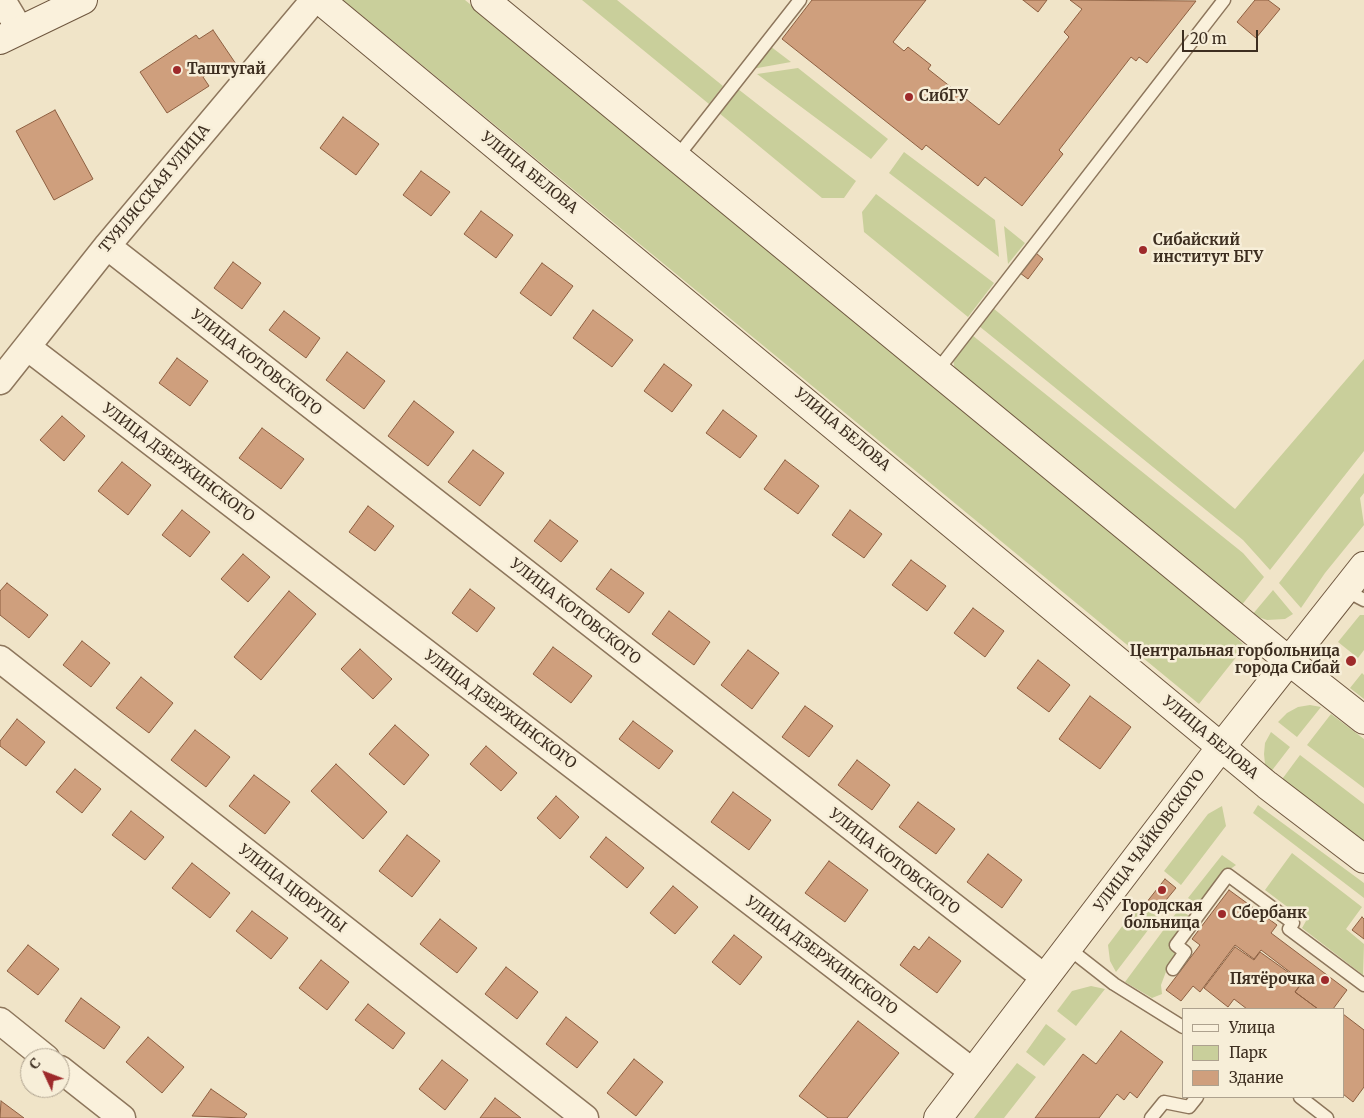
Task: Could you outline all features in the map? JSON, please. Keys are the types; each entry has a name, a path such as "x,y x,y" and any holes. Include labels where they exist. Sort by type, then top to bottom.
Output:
{"main road":[{"path":"10,35 83,0"},
{"name":"УЛИЦА БЕЛОВА","path":"320,0 1221,747 1364,859"},
{"path":"485,0 1289,661 1364,720"},
{"name":"УЛИЦА ЧАЙКОВСКОГО","path":"938,1118 1221,747 1289,661 1355,595 1364,566"}],"street":[{"path":"2,0 10,35"},
{"name":"ТУЯЛЯССКАЯ УЛИЦА","path":"0,381 107,246 314,0"},
{"name":"УЛИЦА КОТОВСКОГО","path":"107,246 1045,978"},
{"name":"УЛИЦА ДЗЕРЖИНСКОГО","path":"27,347 973,1072"},
{"name":"УЛИЦА ЦЮРУПЫ","path":"0,660 585,1118"},
{"path":"0,1021 34,1048"},
{"path":"70,1077 122,1118"}],"lane":[{"path":"677,158 800,0"},
{"path":"937,371 1224,0"},
{"path":"1172,969 1185,952 1176,945 1228,875 1293,923 1289,929 1364,985"},
{"path":"1068,948 1114,984 1182,1026"},
{"path":"1151,1118 1164,1102 1189,1107 1196,1098"},
{"path":"1301,1098 1327,1118"}],"green space":[{"path":"343,0 465,0 1227,628 1245,646 1199,704"},
{"path":"582,0 617,0 723,86 709,104"},
{"path":"770,46 791,62 752,69"},
{"path":"798,68 888,139 871,159 757,74"},
{"path":"738,89 856,181 844,198 822,198 719,113"},
{"path":"904,152 995,220 999,257 889,173"},
{"path":"876,194 994,283 968,317 864,232 862,212"},
{"path":"1004,226 1025,243 1008,264"},
{"path":"993,308 1235,509 1364,359 1364,451 1270,570 1243,540 979,326"},
{"path":"972,335 1243,553 1264,577 1241,606 955,371 953,359"},
{"path":"1364,473 1364,493 1360,498 1364,525 1325,573 1301,608 1279,583"},
{"path":"1273,590 1293,614 1285,619 1267,620 1252,615"},
{"path":"1360,615 1364,615 1364,650 1358,658 1338,642"},
{"path":"1362,673 1364,675 1364,699 1350,688"},
{"path":"1310,705 1321,707 1297,737 1278,722 1287,713 1298,707"},
{"path":"1331,714 1364,739 1364,788 1307,745"},
{"path":"1271,732 1290,747 1270,773 1265,764 1264,754 1265,743"},
{"path":"1300,755 1364,804 1364,845 1280,782"},
{"path":"1258,805 1364,883 1364,898 1253,813"},
{"path":"1222,806 1226,826 1181,885 1164,871 1208,814"},
{"path":"1292,853 1362,907 1346,929 1364,944 1363,975 1302,928 1306,921 1265,890"},
{"path":"1222,855 1236,865 1225,873 1200,906 1188,898"},
{"path":"1139,904 1158,917 1116,972 1110,961 1108,945"},
{"path":"1179,909 1191,917 1170,946 1179,953 1167,969 1161,985 1162,994 1152,998 1125,982"},
{"path":"1091,986 1105,989 1076,1026 1057,1011 1072,991"},
{"path":"1046,1024 1066,1039 1044,1066 1026,1052"},
{"path":"1017,1063 1036,1077 1004,1118 974,1118"}],"building":[{"name":"СибГУ","path":"812,0 926,0 893,42 904,51 908,47 931,65 928,69 999,125 1069,37 1064,32 1082,9 1070,0 1196,1 1147,63 1139,57 1136,61 1131,57 1059,150 1063,154 1022,206 985,177 978,186 926,145 922,150 782,39"},
{"path":"1023,0 1047,0 1038,12"},
{"path":"1255,0 1268,0 1280,9 1256,38 1237,22"},
{"name":"Таштугай","path":"213,30 236,64 227,69 223,64 203,77 209,86 167,113 140,72 196,35 199,39"},
{"path":"55,110 93,179 54,200 16,131"},
{"path":"343,117 379,144 356,175 320,148"},
{"path":"421,171 450,192 431,216 403,195"},
{"path":"481,211 513,235 496,258 464,234"},
{"path":"1036,253 1043,259 1028,279 1020,273"},
{"path":"233,262 261,283 242,309 214,288"},
{"path":"542,263 573,286 551,316 520,293"},
{"path":"593,310 633,340 612,367 573,338"},
{"path":"284,311 320,338 306,358 269,330"},
{"path":"347,352 385,381 364,409 326,380"},
{"path":"177,358 208,381 190,406 159,383"},
{"path":"664,364 692,385 672,412 644,391"},
{"path":"414,401 454,432 428,466 388,436"},
{"path":"723,410 757,436 740,458 706,433"},
{"path":"62,416 85,436 64,461 40,440"},
{"path":"262,428 304,459 281,489 239,458"},
{"path":"473,450 504,473 480,506 448,482"},
{"path":"785,460 819,486 798,514 764,489"},
{"path":"122,462 151,485 128,515 98,491"},
{"path":"368,506 394,526 375,551 349,532"},
{"path":"182,510 210,532 190,557 162,535"},
{"path":"850,510 882,534 864,558 832,535"},
{"path":"550,520 578,541 561,562 534,541"},
{"path":"243,554 270,577 248,602 221,579"},
{"path":"911,560 946,586 927,611 892,585"},
{"path":"611,569 644,593 629,613 596,589"},
{"path":"7,583 48,615 29,638 0,615 0,591"},
{"path":"470,589 495,608 477,632 452,613"},
{"path":"289,591 316,614 261,680 234,657"},
{"path":"973,608 1004,631 985,657 954,633"},
{"path":"669,611 710,642 694,665 652,634"},
{"path":"82,641 110,663 91,687 63,665"},
{"path":"553,647 592,676 571,703 533,674"},
{"path":"360,649 392,679 373,699 341,669"},
{"path":"748,650 779,673 752,709 721,685"},
{"path":"1038,660 1070,685 1049,712 1017,688"},
{"path":"141,677 173,703 149,733 116,708"},
{"path":"1090,696 1131,727 1100,769 1059,739"},
{"path":"805,706 833,726 809,757 782,737"},
{"path":"17,719 45,742 26,766 0,746 0,741"},
{"path":"633,721 673,751 659,769 619,739"},
{"path":"395,725 429,755 404,785 369,754"},
{"path":"195,730 230,757 206,787 171,760"},
{"path":"486,746 517,773 501,791 470,764"},
{"path":"857,760 890,785 872,810 838,785"},
{"path":"336,764 387,812 363,839 311,791"},
{"path":"75,769 101,789 82,813 56,792"},
{"path":"254,775 290,802 265,834 229,806"},
{"path":"733,792 771,820 749,850 711,822"},
{"path":"556,796 579,817 560,839 537,818"},
{"path":"918,802 955,829 936,854 899,827"},
{"path":"131,811 164,837 145,860 112,835"},
{"path":"407,835 440,861 412,897 379,871"},
{"path":"606,837 644,868 627,888 590,857"},
{"path":"988,854 1022,880 1002,908 967,882"},
{"path":"829,861 868,890 845,922 805,893"},
{"path":"192,863 230,893 210,918 172,888"},
{"path":"1165,879 1176,888 1157,911 1146,903"},
{"path":"673,886 698,907 675,934 650,913"},
{"path":"1229,890 1277,925 1271,933 1347,990 1334,1008 1317,1008 1295,992 1303,982 1261,950 1254,959 1235,945 1200,992 1193,986 1181,1001 1166,990 1200,945 1192,939"},
{"path":"252,911 288,938 271,959 236,931"},
{"path":"1362,917 1364,919 1364,939 1352,930"},
{"path":"440,919 477,948 457,973 420,944"},
{"path":"734,935 762,957 740,985 712,962"},
{"path":"929,937 961,961 937,993 900,965 914,946 919,950"},
{"path":"28,945 59,969 38,995 7,971"},
{"path":"1235,947 1254,960 1260,952 1302,982 1295,992 1317,1008 1246,1008 1234,999 1228,1007 1204,988"},
{"path":"321,960 349,982 327,1010 299,988"},
{"path":"506,967 538,992 517,1019 485,994"},
{"path":"81,998 120,1027 104,1049 65,1021"},
{"path":"368,1004 405,1033 393,1049 355,1020"},
{"path":"1344,1015 1364,1030 1364,1087 1353,1102 1344,1095"},
{"path":"566,1017 598,1042 577,1068 546,1044"},
{"path":"858,1021 899,1053 847,1118 828,1118 799,1096"},
{"path":"1121,1031 1163,1062 1137,1098 1130,1092 1124,1100 1117,1094 1099,1118 1035,1118 1083,1054 1096,1064"},
{"path":"148,1037 184,1067 162,1093 126,1062"},
{"path":"634,1059 663,1082 636,1116 607,1093"},
{"path":"442,1060 468,1080 445,1110 419,1089"},
{"path":"211,1089 247,1114 244,1118 192,1116"},
{"path":"495,1098 521,1118 480,1118"},
{"path":"1,1101 24,1118 0,1118"}],"place":[{"name":"Таштугай","path":"177,70"},
{"name":"СибГУ","path":"909,97"},
{"name":"Сибайский институт БГУ","path":"1143,250"},
{"name":"Центральная горбольница города Сибай","path":"1351,661"},
{"name":"Городская больница","path":"1162,890"},
{"name":"Сбербанк","path":"1222,914"},
{"name":"Пятёрочка","path":"1325,980"}]}
